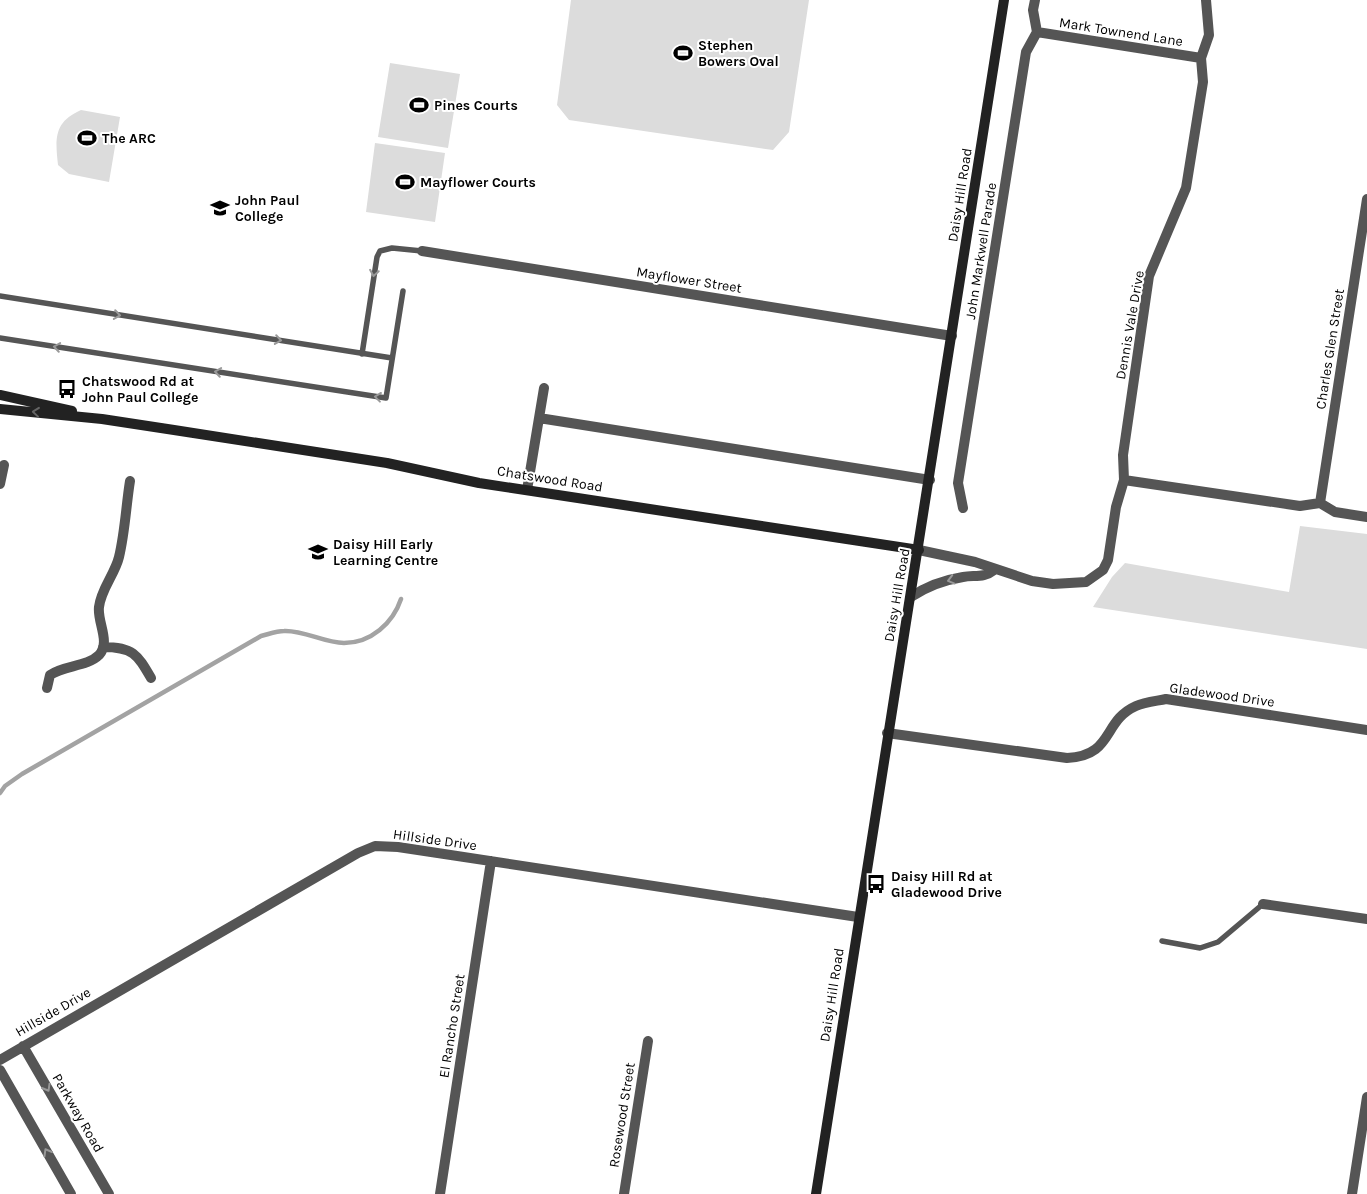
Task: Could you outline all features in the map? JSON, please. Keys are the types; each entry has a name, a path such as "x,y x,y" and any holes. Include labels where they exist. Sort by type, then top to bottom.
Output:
{"main road":[{"name":"Daisy Hill Road","path":"816,1194 887,733 912,597 1004,0"},
{"name":"Chatswood Road","path":"0,395 33,400 102,419"},
{"name":"Chatswood Road","path":"0,409 102,419 386,463 527,490 919,550"}],"street":[{"path":"1035,0 1033,10 1037,32"},
{"name":"Dennis Vale Drive","path":"1103,570 1108,560 1116,507 1124,480 1123,455 1150,276 1186,188 1203,82 1201,58 1209,35 1206,0"},
{"name":"Mark Townend Lane","path":"1037,32 1201,58"},
{"name":"John Markwell Parade","path":"963,508 958,483 1026,52 1037,32"},
{"name":"Charles Glen Street","path":"1320,503 1367,199"},
{"name":"Mayflower Street","path":"422,251 952,336"},
{"path":"527,490 544,388"},
{"path":"539,418 930,480"},
{"path":"0,484 4,465"},
{"path":"1124,480 1300,506 1320,503 1335,512 1367,517"},
{"path":"47,688 50,675 57,670 90,661 99,655 104,647 104,638 99,621 99,606 119,559 130,481"},
{"name":"Chatswood Road","path":"919,550 975,562 1023,579 1053,584 1086,582 1103,570"},
{"path":"912,597 928,586 964,576 987,575 994,570"},
{"path":"104,647 120,647 130,651 139,658 151,678"},
{"name":"Gladewood Drive","path":"887,733 1067,758 1084,757 1100,747 1117,720 1135,706 1166,699 1367,730"},
{"name":"Hillside Drive","path":"0,1060 375,846 491,861 858,917"},
{"name":"El Rancho Street","path":"440,1194 491,861"},
{"path":"1263,904 1367,919"},
{"name":"Rosewood Street","path":"624,1194 648,1041"},
{"name":"Parkway Road","path":"23,1046 109,1194"},
{"path":"0,1070 71,1194"},
{"path":"1352,1194 1367,1097"}],"lane":[{"path":"362,354 377,257 380,251 392,248 422,251"},
{"path":"0,338 386,398 403,291"},
{"path":"0,296 392,358"},
{"path":"1162,940 1200,948 1218,942 1263,904"}],"shaded area":[{"name":"Stephen Bowers Oval","path":"571,0 809,0 789,132 773,150 569,120 557,105"},
{"name":"Pines Courts","path":"390,63 460,74 448,148 378,137"},
{"name":"The ARC","path":"81,110 120,117 109,182 69,174 58,165 58,132 66,120"},
{"name":"Mayflower Courts","path":"375,143 445,153 435,222 366,212"},
{"path":"1300,526 1367,534 1367,649 1093,607 1112,577 1125,563 1289,592"}],"waterway":[{"path":"0,793 5,786 22,774 261,636 292,631 336,642 344,643 363,640 380,630 387,623 393,616 401,599"}],"place":[{"name":"Stephen Bowers Oval","path":"683,53"},
{"name":"Pines Courts","path":"419,105"},
{"name":"The ARC","path":"87,138"},
{"name":"Mayflower Courts","path":"405,182"},
{"name":"John Paul College","path":"220,208"},
{"name":"Chatswood Rd at John Paul College","path":"67,389"},
{"name":"Daisy Hill Early Learning Centre","path":"318,552"},
{"name":"Daisy Hill Rd at Gladewood Drive","path":"876,884"}]}
